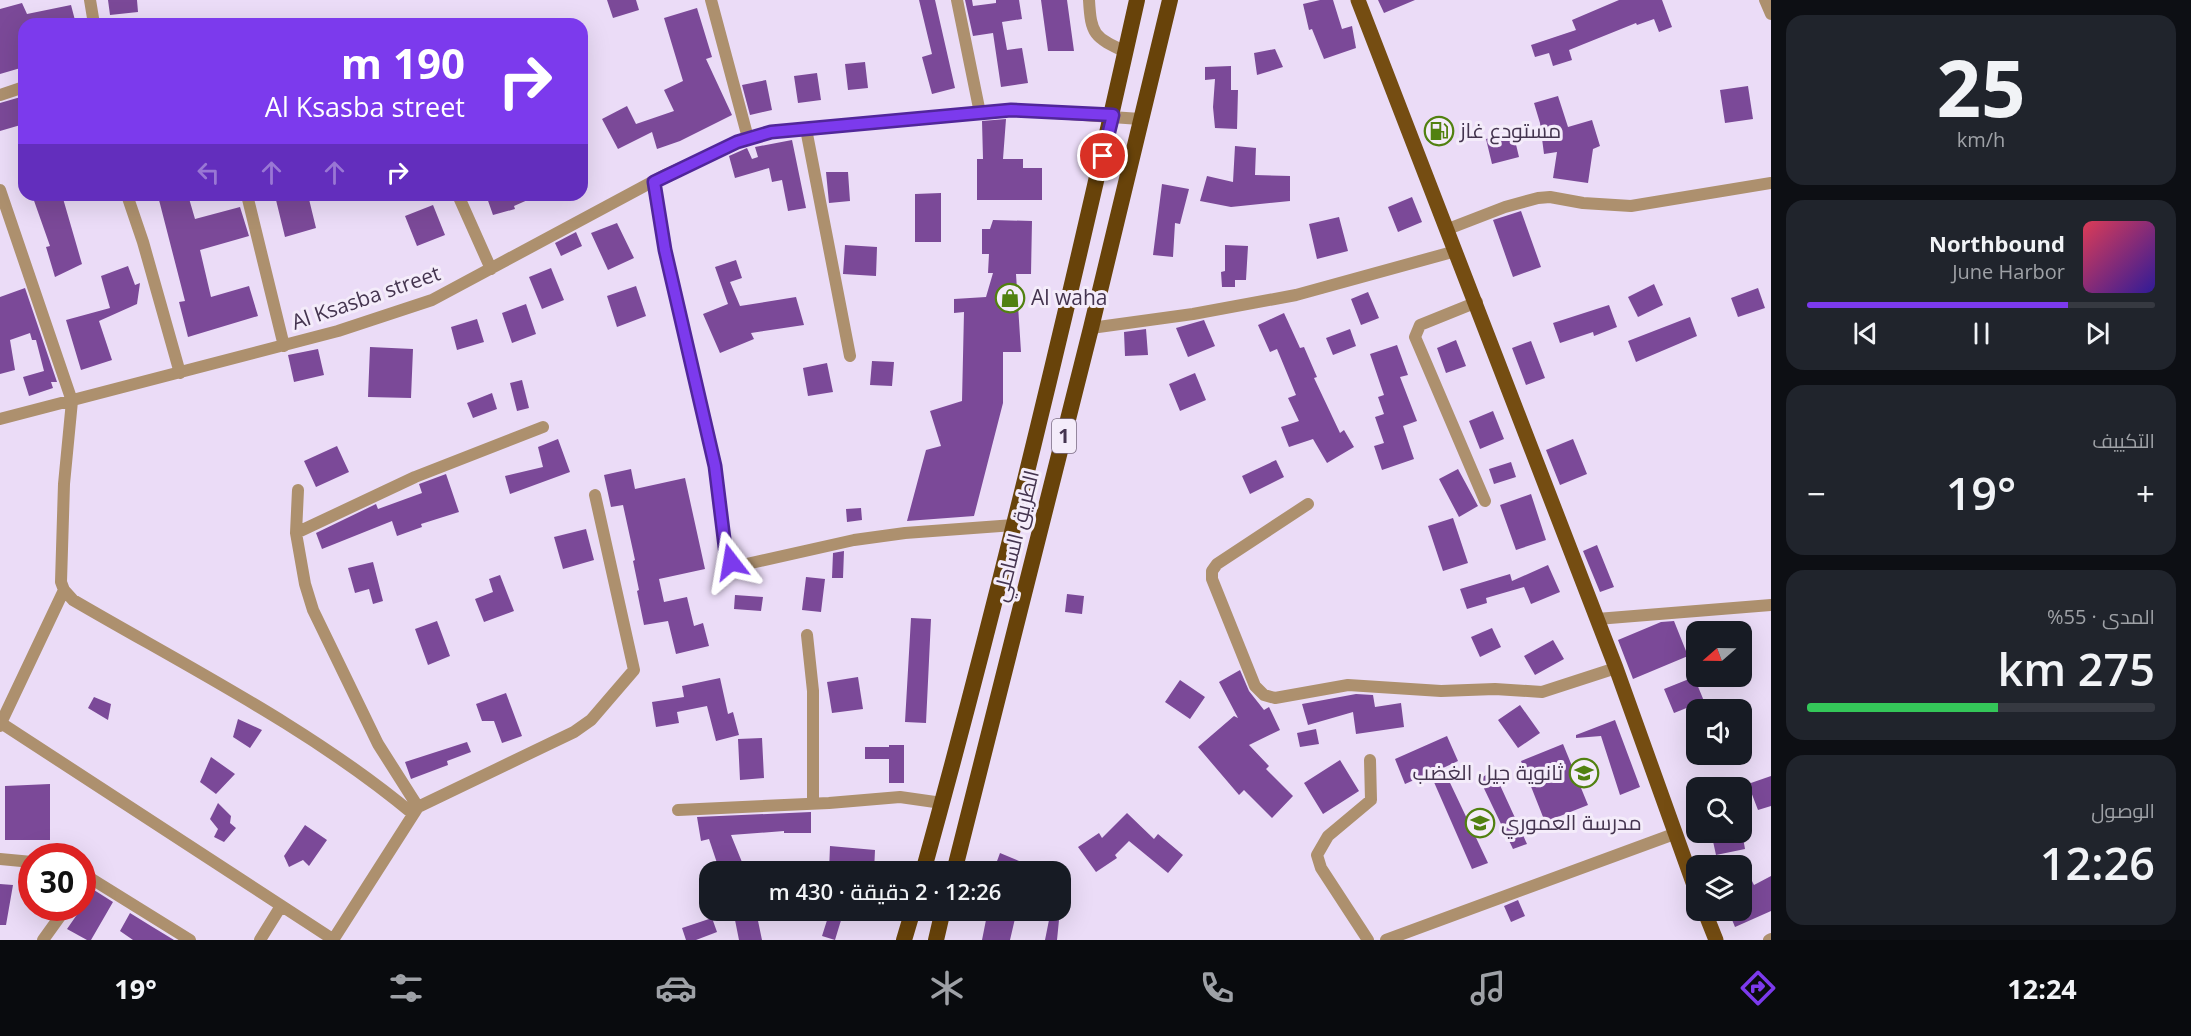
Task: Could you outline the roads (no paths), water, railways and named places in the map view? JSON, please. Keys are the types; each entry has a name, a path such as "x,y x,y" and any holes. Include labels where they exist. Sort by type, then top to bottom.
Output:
{"highway":[{"name":"الطريق الساحلي","path":"926,861 1014,525 1113,115 1137,0"},
{"name":"الطريق الساحلي","path":"957,861 1092,328 1170,0"},
{"path":"904,940 910,921"},
{"path":"936,940 941,921"}],"main road":[{"path":"1358,0 1477,302 1616,668 1686,865"},
{"path":"1708,921 1716,940"}],"street":[{"path":"90,0 93,18"},
{"path":"711,0 748,138"},
{"path":"957,0 981,113"},
{"path":"1089,0 1090,25 1095,35 1126,52"},
{"path":"1765,0 1771,14"},
{"path":"0,95 18,89"},
{"name":"Al Ksasba street","path":"0,419 284,346 432,300 654,182 748,138 806,129 1011,110 1113,115 1140,119"},
{"path":"806,129 850,356"},
{"path":"654,182 665,250 715,466 726,555 731,562 736,566 742,565 854,540 905,532 1014,525"},
{"path":"1448,229 1505,207 1538,198 1630,206 1771,183"},
{"path":"0,190 72,401 64,484 61,582 64,590 73,600 258,709 415,810"},
{"path":"129,201 180,373"},
{"path":"249,201 284,346"},
{"path":"461,201 491,269"},
{"path":"1092,328 1193,314 1296,295 1456,251"},
{"path":"1477,302 1420,326 1415,337 1485,501"},
{"path":"296,533 415,477 543,427"},
{"path":"298,490 296,533 305,584 313,610 378,744 415,810"},
{"path":"64,590 0,725 334,940 415,810 574,732 591,720 632,675 633,664 595,495"},
{"path":"1308,504 1217,564 1212,571 1212,579 1255,687 1264,695 1275,698 1348,685 1441,691 1495,689 1542,692 1616,668"},
{"path":"1597,619 1771,605"},
{"path":"807,635 813,691 813,803"},
{"path":"1368,940 1321,868 1317,855 1328,836 1371,800 1370,760"},
{"path":"678,810 900,796 942,803"},
{"path":"1386,940 1674,834"},
{"path":"0,859 18,861"},
{"path":"96,884 190,940"},
{"path":"260,940 281,906"},
{"path":"43,940 57,921"}],"place":[{"name":"مستودع غاز","path":"1439,131"},
{"name":"Al waha","path":"1010,298"},
{"name":"ثانوية جيل الغضب","path":"1584,773"},
{"name":"مدرسة العموري","path":"1480,823"}]}
